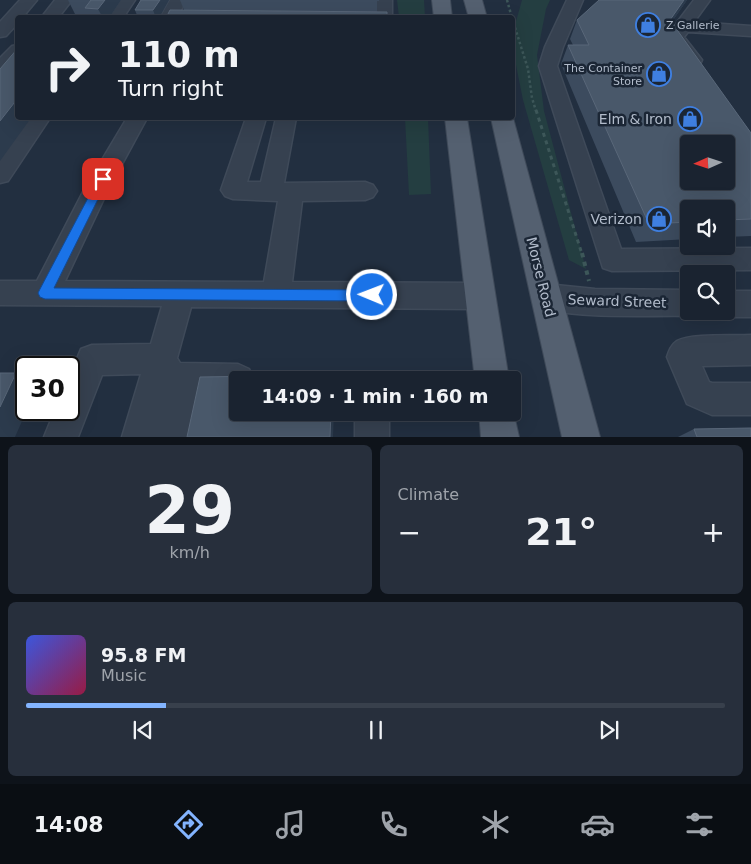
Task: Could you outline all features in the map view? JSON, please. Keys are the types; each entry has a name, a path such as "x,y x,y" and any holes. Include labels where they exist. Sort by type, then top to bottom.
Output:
{"main road":[{"path":"441,0 443,15"},
{"path":"473,0 477,15"},
{"path":"456,120 491,371"},
{"name":"Morse Road","path":"502,120 581,436"},
{"path":"498,421 500,436"}],"street":[{"path":"18,15 29,0"},
{"path":"52,15 64,0"},
{"path":"116,15 127,0"},
{"path":"170,15 178,0"},
{"path":"384,0 384,15"},
{"path":"575,0 554,47 548,66 612,260 751,259"},
{"path":"702,0 676,37 704,76"},
{"path":"7,29 15,18"},
{"path":"684,26 748,34"},
{"path":"0,68 15,53"},
{"path":"0,175 39,120"},
{"path":"45,293 96,190 135,120"},
{"path":"255,120 233,190 365,192"},
{"path":"276,294 286,120"},
{"path":"0,293 480,296"},
{"path":"139,436 180,294"},
{"name":"Seward Street","path":"546,297 594,302 680,303"},
{"path":"735,304 751,304"},
{"path":"751,350 688,352 682,357 698,393 712,398 751,399"},
{"path":"161,359 172,379 229,380"},
{"path":"61,436 92,360 161,359"},
{"path":"170,436 186,379"},
{"path":"372,421 372,436"}],"path":[{"path":"507,0 511,15"},
{"path":"515,28 528,69 532,98 588,271"}],"green space":[{"path":"397,0 424,0 425,15 399,15"},
{"path":"522,0 550,0 546,9 537,55 544,111 586,269 569,260 523,100 515,60 515,25"},
{"path":"405,120 428,120 431,194 409,195"}],"building":[{"path":"91,0 105,0 98,9 85,8"},
{"path":"141,0 160,0 153,10 135,10"},
{"path":"599,0 684,0 670,20 751,133 751,219 735,220 735,200 680,200 680,222 649,224 568,45 589,45 577,20"},
{"path":"170,10 387,12 387,15 168,15"},
{"path":"15,52 15,102 0,121 0,69"},
{"path":"0,373 15,373 15,375 0,407"},
{"path":"200,377 229,377 229,421 331,421 330,437 187,437"},
{"path":"751,428 751,437 697,437 694,429"}],"place":[{"name":"Z Gallerie","path":"648,25"},
{"name":"The Container Store","path":"659,74"},
{"name":"Elm & Iron","path":"690,119"},
{"name":"Verizon","path":"659,219"}],"route":[{"path":"103,179 45,293 372,295"}]}
